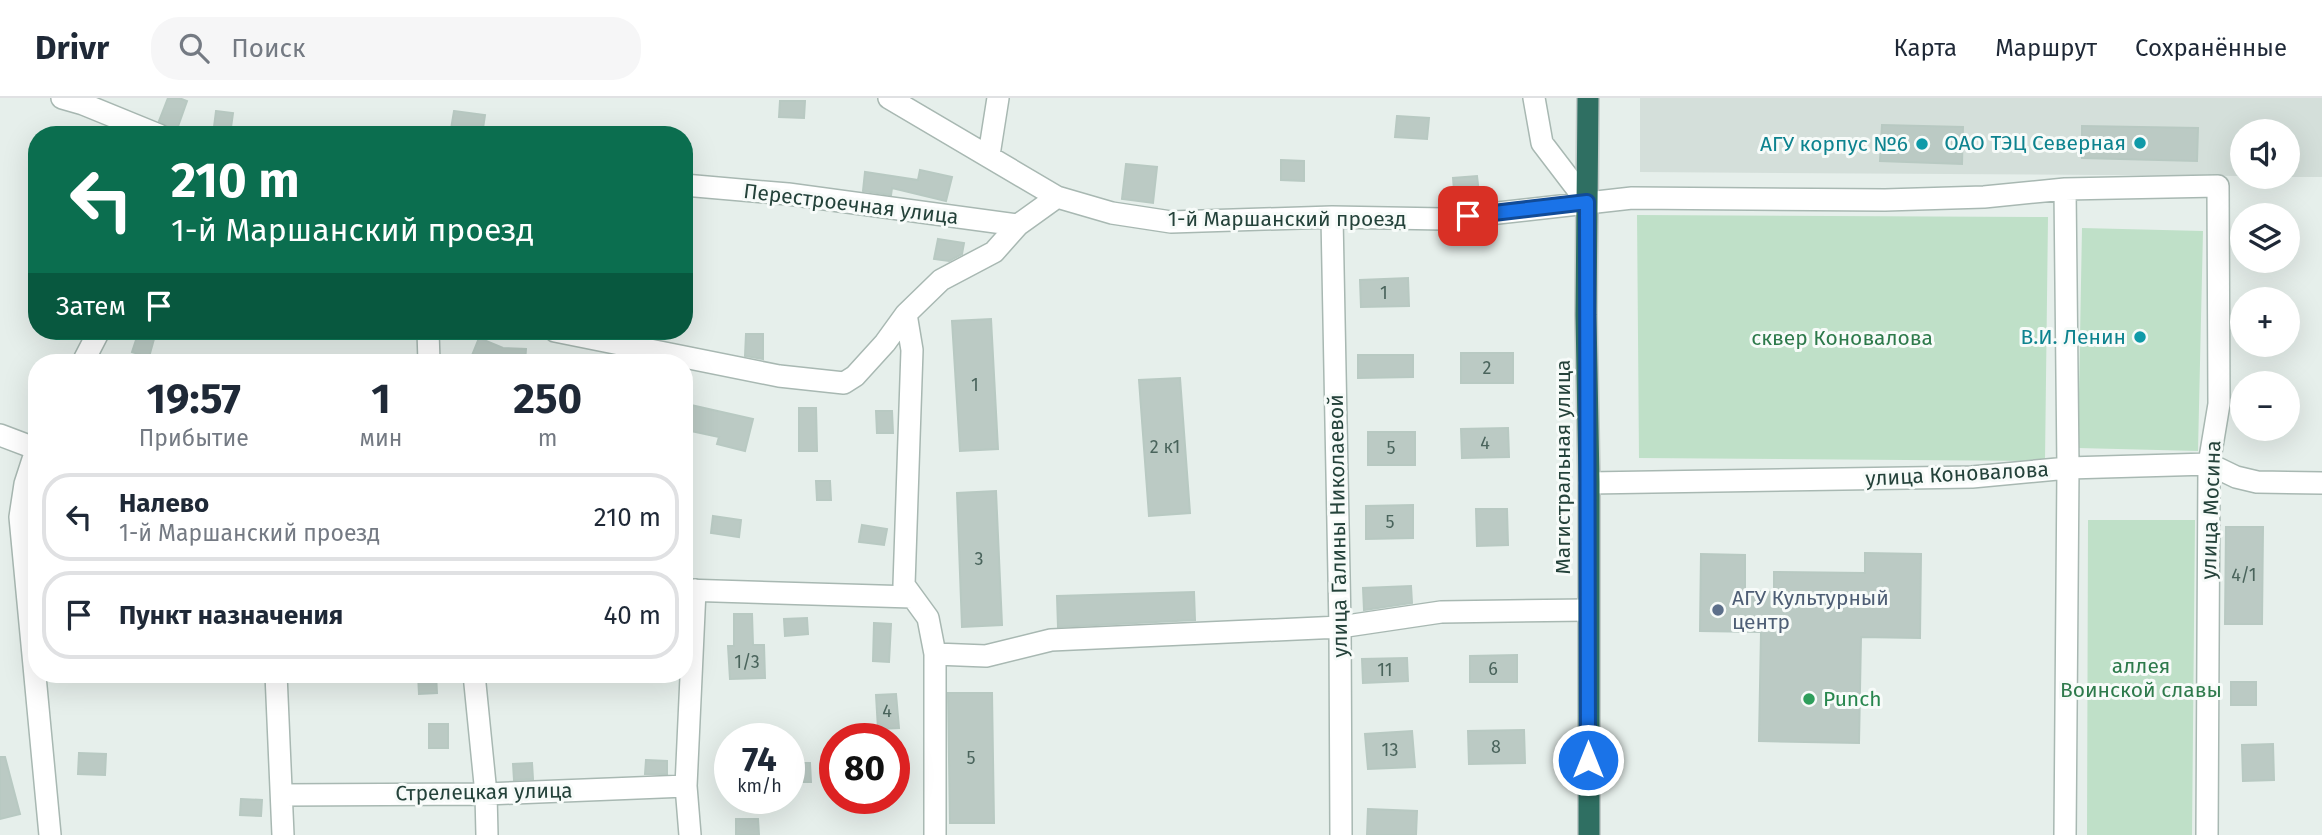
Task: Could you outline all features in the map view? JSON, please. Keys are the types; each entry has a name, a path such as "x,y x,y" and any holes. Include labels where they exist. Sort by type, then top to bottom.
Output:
{"highway":[{"name":"Магистральная улица","path":"1588,98 1586,316 1589,835"}],"street":[{"path":"62,98 137,126"},
{"name":"1-й Маршанский проезд","path":"889,98 1057,197 1112,213 1171,222 1332,217 1444,219 1632,198 1885,200 1971,198 2065,189 2218,186"},
{"path":"989,155 998,98"},
{"path":"1534,98 1542,142 1587,202"},
{"name":"Перестроечная улица","path":"693,186 788,194 1018,225"},
{"name":"улица Мосина","path":"2207,835 2209,464 2219,404 2218,186"},
{"path":"2065,189 2068,468 2065,835"},
{"path":"693,359 779,376 844,383 863,368 906,314 942,280 994,252 1018,225 1057,197"},
{"name":"улица Галины Николаевой","path":"1332,217 1341,835"},
{"path":"906,314 912,350 904,585 928,618 934,654 935,835"},
{"path":"600,340 669,354"},
{"path":"0,435 28,446"},
{"name":"улица Коновалова","path":"1589,484 1972,477 2068,468 2209,464 2236,477 2257,482 2322,483"},
{"path":"28,472 20,517 28,602"},
{"path":"693,590 912,597"},
{"path":"934,654 986,656 1051,640 1340,627 1441,612 1588,610"},
{"path":"36,683 50,835"},
{"path":"276,683 283,835"},
{"path":"475,683 486,794 487,835"},
{"path":"688,683 686,786 690,835"},
{"name":"Стрелецкая улица","path":"282,795 486,794 686,786"}],"shaded area":[{"path":"1640,98 2322,98 2322,177 2300,177 2300,119 2230,119 2230,176 1640,172"}],"green space":[{"name":"сквер Коновалова","path":"1637,215 2048,217 2045,461 1639,458"},
{"path":"2082,228 2203,231 2198,451 2078,448"},
{"name":"аллея Воинской славы","path":"2088,520 2195,520 2192,835 2087,835"}],"building":[{"path":"168,98 187,101 178,126 167,126 159,121"},
{"path":"780,101 805,101 804,118 779,117"},
{"path":"216,111 233,113 231,126 214,126"},
{"path":"454,111 485,115 483,126 452,126"},
{"path":"1397,116 1429,118 1427,139 1395,137"},
{"name":"АГУ корпус №6","path":"1882,125 1963,127 1962,164 1880,161"},
{"name":"ОАО ТЭЦ Северная","path":"2082,126 2198,128 2197,161 2082,158"},
{"path":"1281,160 1304,161 1304,181 1281,180"},
{"path":"1126,164 1157,167 1153,203 1122,199"},
{"path":"920,170 952,177 946,201 892,188 891,195 863,191 865,172 918,180"},
{"path":"1477,176 1480,201 1455,203 1453,178"},
{"path":"938,239 964,243 962,254 949,261 934,259"},
{"path":"1408,278 1409,306 1361,307 1360,280"},
{"path":"991,319 998,449 960,451 952,321"},
{"path":"746,334 763,334 763,359 745,356"},
{"path":"136,340 154,340 150,354 132,352"},
{"path":"478,340 503,348 526,349 526,354 473,354"},
{"path":"1461,353 1513,353 1513,383 1461,383"},
{"path":"1358,355 1413,355 1413,377 1358,378"},
{"path":"1180,378 1190,513 1149,516 1139,380"},
{"path":"693,405 753,419 745,451 717,444 719,437 693,431"},
{"path":"799,408 816,408 817,451 799,451"},
{"path":"876,411 892,411 893,433 877,433"},
{"path":"1508,428 1509,457 1462,458 1461,429"},
{"path":"1368,432 1415,432 1415,465 1368,465"},
{"path":"816,481 830,481 831,500 817,500"},
{"path":"996,491 1002,625 962,627 957,493"},
{"path":"1413,505 1413,538 1366,539 1366,506"},
{"path":"1476,509 1507,509 1508,545 1477,546"},
{"path":"713,516 741,520 739,537 711,533"},
{"path":"862,525 887,529 884,545 859,542"},
{"path":"2226,527 2263,527 2262,624 2225,624"},
{"path":"1865,553 1921,554 1920,638 1861,637 1859,743 1759,741 1761,632 1700,631 1701,554 1745,555 1745,591 1774,592 1774,572 1865,573"},
{"path":"1411,586 1412,603 1364,610 1363,588"},
{"path":"1194,592 1195,620 1058,627 1057,596"},
{"path":"734,614 752,614 753,645 764,645 765,678 730,679 728,646 734,646"},
{"path":"807,618 808,634 785,636 784,619"},
{"path":"874,623 891,624 889,662 873,661"},
{"path":"1517,655 1517,682 1470,682 1470,656"},
{"path":"1407,658 1408,681 1363,683 1362,659"},
{"path":"2231,682 2256,682 2256,705 2231,705"},
{"path":"418,683 436,683 437,693 419,694"},
{"path":"948,693 992,693 994,823 950,823"},
{"path":"896,694 899,723 878,723 876,695"},
{"path":"429,724 448,724 448,748 429,748"},
{"path":"1524,730 1525,763 1469,764 1468,731"},
{"path":"1412,731 1415,767 1368,769 1365,734"},
{"path":"2273,744 2274,780 2243,781 2242,745"},
{"path":"79,753 106,754 105,775 78,774"},
{"path":"0,757 5,757 20,814 0,819"},
{"path":"646,760 667,761 667,774 645,774"},
{"path":"532,763 533,779 514,780 513,764"},
{"path":"805,763 810,763 811,782 805,782"},
{"path":"241,799 262,800 261,816 240,815"},
{"path":"1368,809 1417,811 1416,835 1367,835"},
{"path":"736,819 758,819 759,835 736,835"}],"place":[{"name":"ОАО ТЭЦ Северная","path":"2140,143"},
{"name":"АГУ корпус №6","path":"1922,144"},
{"name":"В.И. Ленин","path":"2140,337"},
{"name":"АГУ Культурный центр","path":"1718,610"},
{"name":"Punch","path":"1809,699"}],"route":[{"path":"1468,216 1587,202 1588,760"}]}
